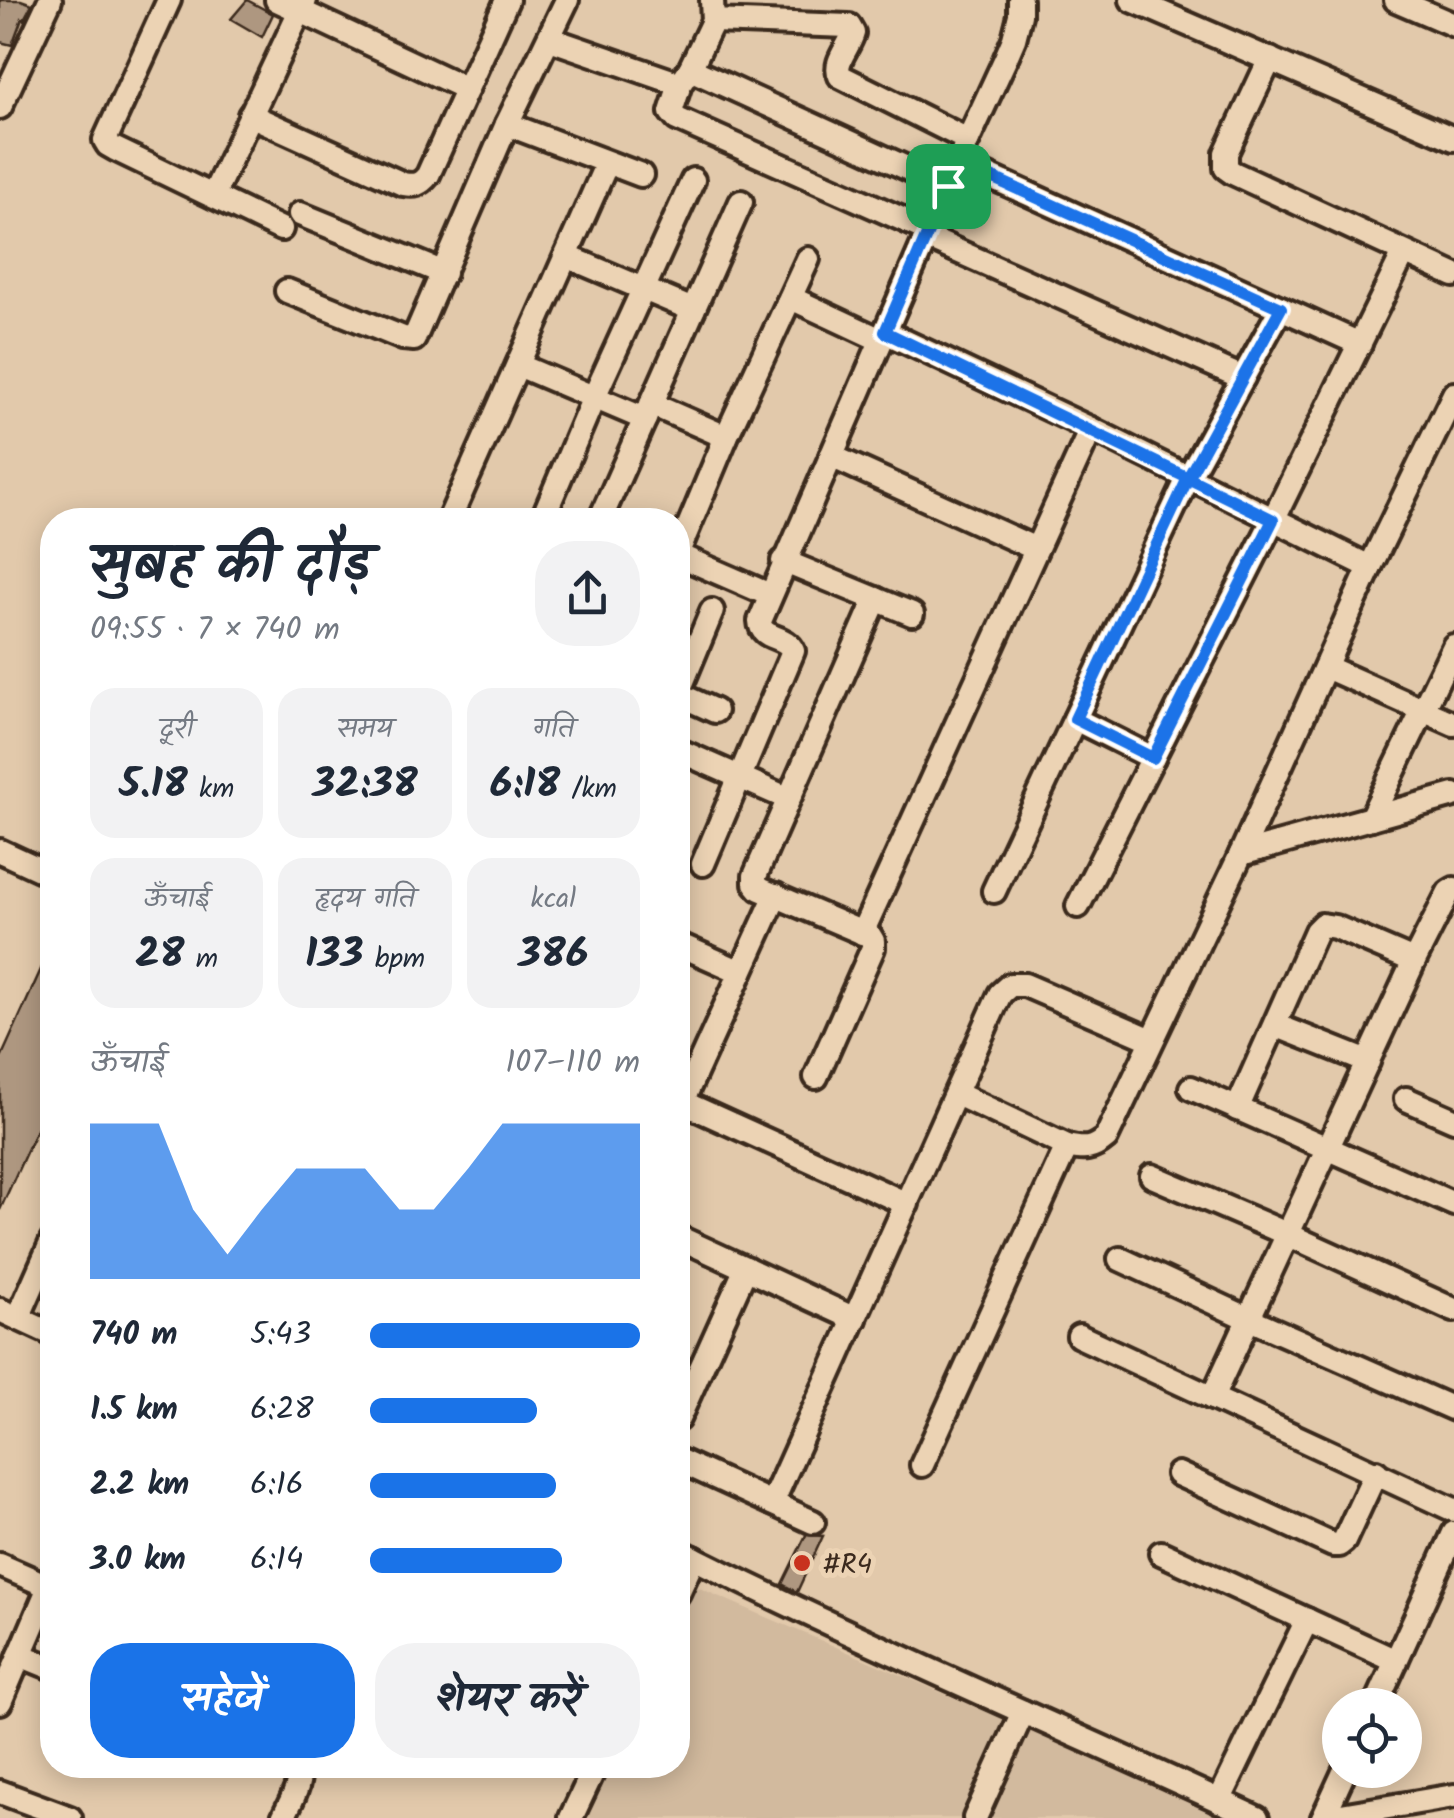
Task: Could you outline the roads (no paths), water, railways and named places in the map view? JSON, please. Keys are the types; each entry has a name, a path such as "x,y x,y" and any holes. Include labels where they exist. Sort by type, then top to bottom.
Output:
{"street":[{"path":"0,106 50,0"},
{"path":"168,0 105,140 114,149 281,229"},
{"path":"276,0 302,5 467,89"},
{"path":"250,115 403,184 421,184 508,0"},
{"path":"287,291 410,340 419,333 507,124 567,0"},
{"path":"703,864 792,650 788,643 764,633 760,621 1014,38 1020,0"},
{"path":"1132,0 1454,139"},
{"path":"1396,0 1453,21"},
{"path":"213,196 302,5"},
{"path":"1243,378 677,120 671,112 712,11 849,26 853,34 838,65 840,76 963,150 1360,344"},
{"path":"550,39 685,77 948,186"},
{"path":"1270,59 1226,152 1226,168 1454,276"},
{"path":"507,124 641,175"},
{"path":"454,508 608,163"},
{"path":"547,508 692,180"},
{"path":"605,508 741,202"},
{"path":"300,214 444,273"},
{"path":"1078,906 1404,253"},
{"path":"566,256 693,310"},
{"path":"690,525 808,259"},
{"path":"791,298 1091,429 1370,568"},
{"path":"994,892 1188,478 1281,308"},
{"path":"518,365 594,398 726,437"},
{"path":"957,1094 1067,1146 1084,1150 1096,1147 1106,1138 1454,394"},
{"path":"862,933 1091,429"},
{"path":"831,456 1036,549"},
{"path":"690,559 770,596"},
{"path":"784,561 912,614"},
{"path":"816,1077 874,941 760,889 755,876 876,599"},
{"path":"690,665 712,612"},
{"path":"1371,818 1454,646"},
{"path":"1326,667 1454,724"},
{"path":"690,700 715,711"},
{"path":"1075,719 1153,758"},
{"path":"690,755 787,798"},
{"path":"1241,854 1454,795"},
{"path":"0,851 40,869"},
{"path":"1212,1398 1414,961 1454,889"},
{"path":"690,1084 776,895"},
{"path":"1237,1109 1322,925 1414,961"},
{"path":"690,949 741,972"},
{"path":"772,1503 1000,994 1010,985 1025,985 1152,1040"},
{"path":"1276,1024 1368,1062"},
{"path":"1191,1088 1454,1204"},
{"path":"1406,1099 1454,1120"},
{"path":"690,1110 907,1204"},
{"path":"922,1465 1067,1146"},
{"path":"1152,1176 1454,1310"},
{"path":"690,1243 856,1319"},
{"path":"1120,1259 1454,1409"},
{"path":"40,1261 9,1314 40,1328"},
{"path":"690,1392 746,1268"},
{"path":"1079,1336 1454,1510"},
{"path":"690,1465 814,1522"},
{"path":"1178,1474 1339,1545 1344,1542 1376,1472"},
{"path":"1384,1688 1454,1533"},
{"path":"1161,1553 1396,1661"},
{"path":"690,1556 832,1626 1256,1818"},
{"path":"0,1565 40,1580"},
{"path":"0,1702 40,1609"},
{"path":"1220,1801 1307,1620"},
{"path":"20,1654 40,1663"},
{"path":"975,1818 1023,1712"},
{"path":"282,1818 299,1778"},
{"path":"571,1818 590,1778"},
{"path":"1323,1818 1337,1788"},
{"path":"0,1792 70,1818"},
{"path":"1323,1818 1454,1796"}],"place":[{"name":"#R4","path":"802,1563"}]}
